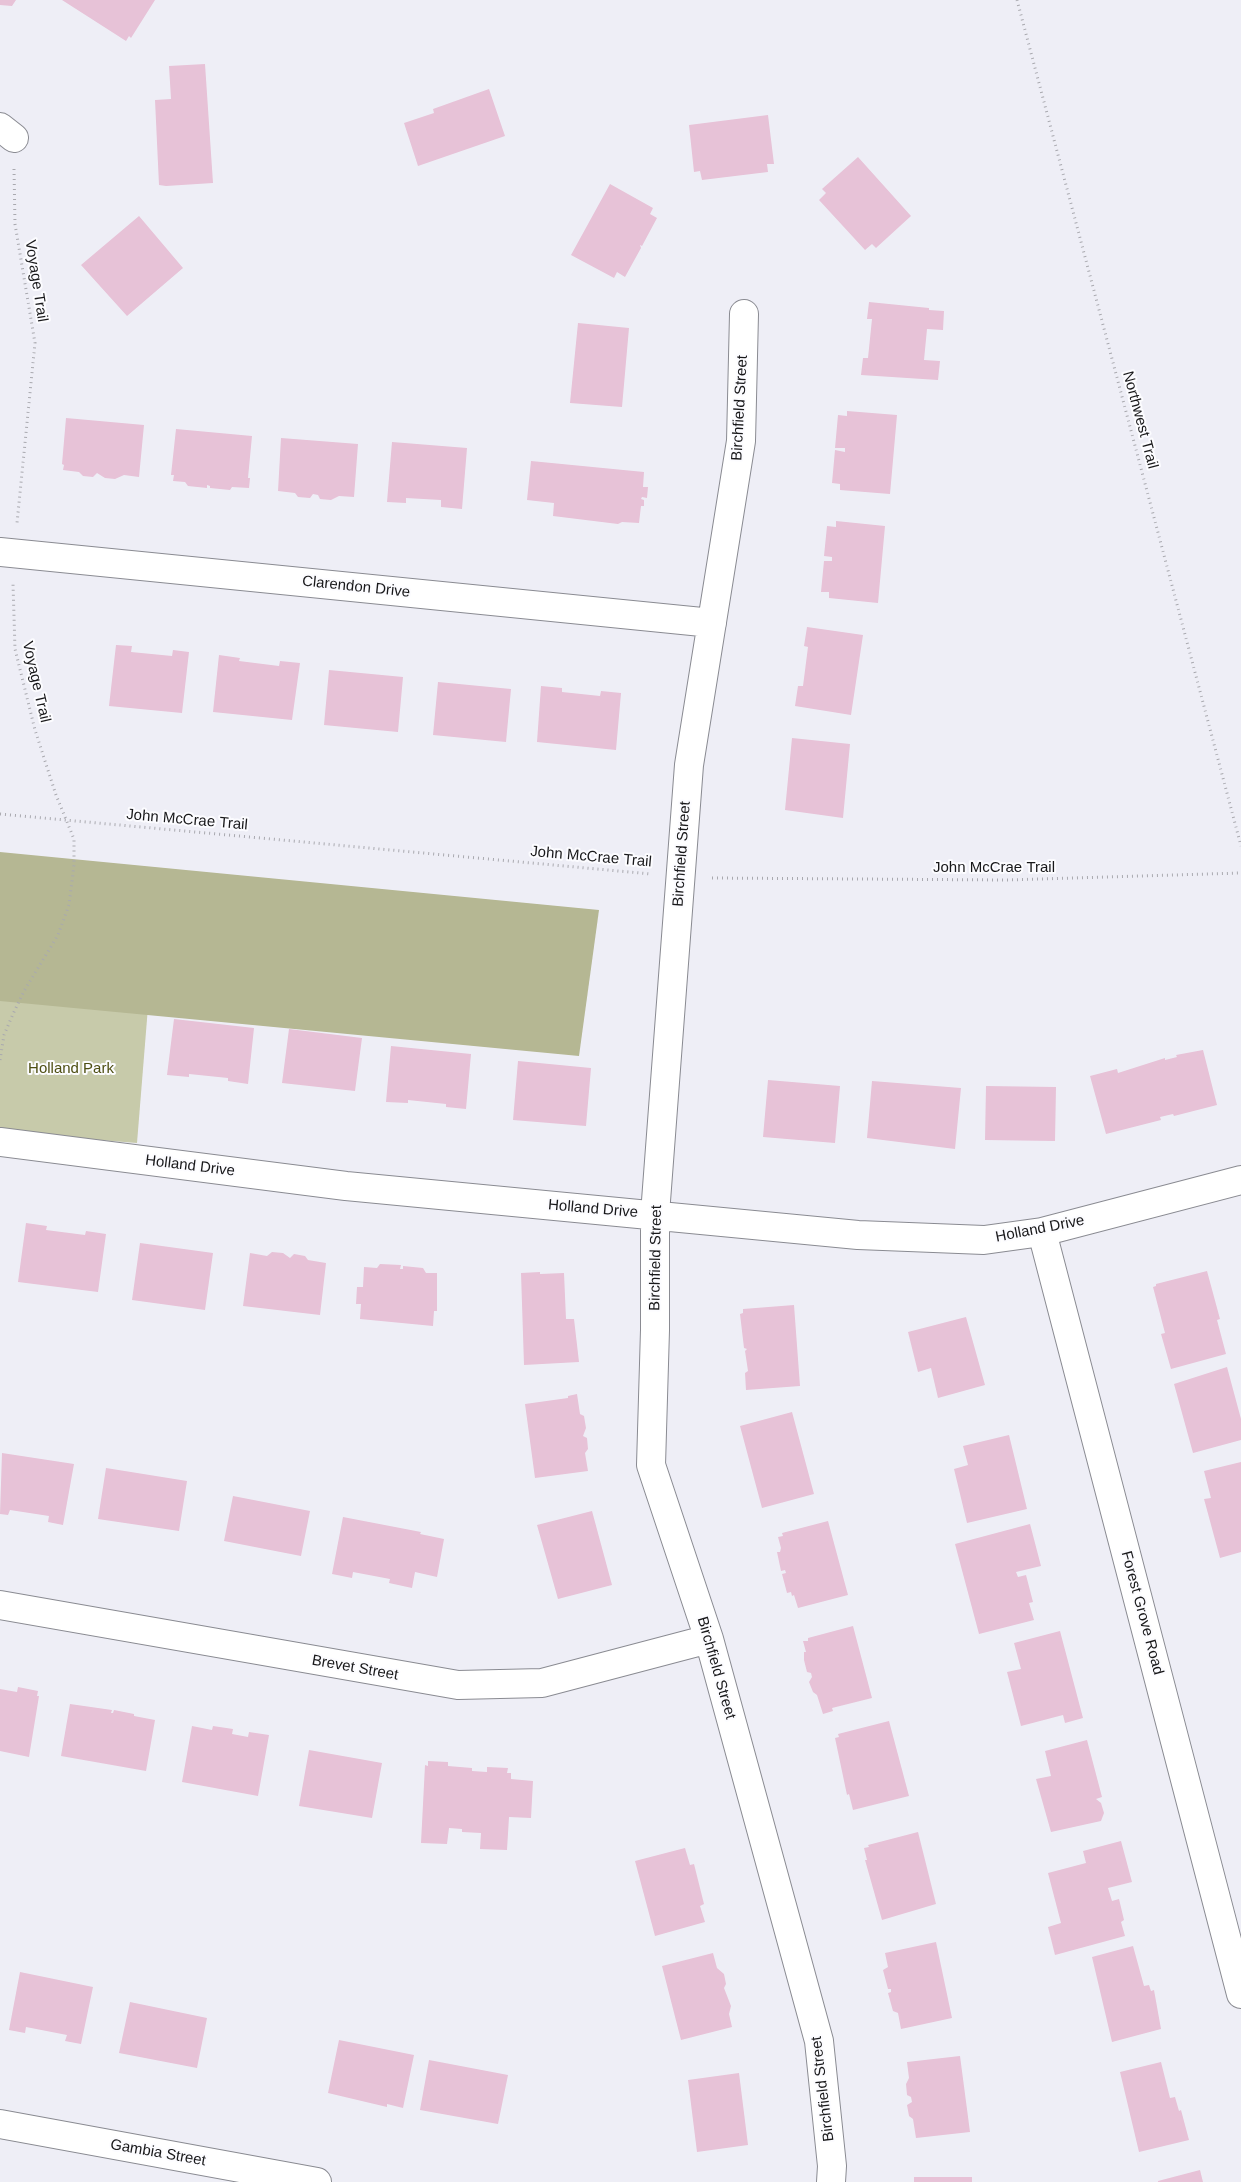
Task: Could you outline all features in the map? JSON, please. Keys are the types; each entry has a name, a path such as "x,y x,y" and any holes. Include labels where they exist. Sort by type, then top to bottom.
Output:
{"street":[{"name":"Birchfield Street","path":"744,314 741,441 689,765 655,1214 655,1330 651,1465 709,1639 819,2041 832,2166 831,2182"},
{"name":"Clarendon Drive","path":"7,553 712,622"},
{"name":"Holland Drive","path":"0,1142 346,1186 655,1214 858,1235 984,1240 1042,1232 1241,1180"},
{"name":"Forest Grove Road","path":"1042,1232 1241,1994"},
{"name":"Brevet Street","path":"0,1605 458,1685 542,1683 709,1639"},
{"name":"Gambia Street","path":"0,2124 317,2182"}],"path":[{"name":"Northwest Trail","path":"1016,0 1241,846"},
{"name":"Voyage Trail","path":"0,1060 7,1028 24,992 58,935 69,905 74,848 68,820 56,795 38,738 14,649 12,591 7,553 35,343 15,224 7,132"},
{"name":"John McCrae Trail","path":"0,814 680,878 1006,880 1241,873"}],"green space":[{"path":"0,852 599,910 579,1056 0,1001"},
{"name":"Holland Park","path":"0,994 148,1007 137,1143 0,1132"}],"building":[{"path":"0,0 16,0 12,6 0,5"},
{"path":"62,0 155,0 131,38 129,36 126,41"},
{"path":"205,64 213,183 159,185 155,100 171,99 169,66"},
{"path":"489,89 505,136 418,166 404,123 434,113 433,109"},
{"path":"768,115 774,164 767,164 768,172 702,180 700,171 694,172 689,125"},
{"path":"858,157 911,216 876,248 872,244 865,250 819,200 826,193 822,189"},
{"path":"610,184 653,208 650,214 657,218 642,246 640,245 641,248 625,277 617,272 614,278 571,255"},
{"path":"139,216 183,268 127,316 81,265"},
{"path":"869,302 944,311 943,330 927,329 924,360 940,361 938,380 861,375 863,358 868,358 872,319 867,319"},
{"path":"578,323 629,328 622,407 570,403"},
{"path":"847,411 897,415 890,494 840,490 840,484 832,483 835,450 845,452 845,448 835,448 838,415 847,416"},
{"path":"66,418 144,425 139,477 124,475 115,479 105,478 97,473 93,477 83,476 79,472 63,470"},
{"path":"176,429 252,436 248,478 250,478 249,488 232,487 230,490 210,488 207,485 207,488 188,486 185,482 173,481 174,475 171,475"},
{"path":"281,438 358,444 354,497 339,496 331,500 320,499 318,495 313,494 310,498 298,497 295,493 278,491"},
{"path":"392,442 467,448 462,509 441,507 441,500 406,498 406,503 387,502"},
{"path":"531,461 644,472 643,487 648,487 647,498 642,497 641,499 644,500 644,506 641,506 639,523 622,522 618,524 553,516 554,503 527,500"},
{"path":"836,521 885,526 878,603 829,598 829,592 821,592 824,561 832,561 832,557 824,556 827,526 836,527"},
{"path":"807,627 863,635 851,715 795,706 798,686 803,686 808,647 804,646"},
{"path":"116,645 132,646 131,652 172,656 173,650 189,652 182,713 109,706"},
{"path":"219,655 240,658 239,661 279,666 280,661 300,663 292,720 213,712"},
{"path":"329,670 403,677 398,732 324,725"},
{"path":"438,682 511,689 506,742 433,735"},
{"path":"541,686 562,688 562,692 600,696 601,691 621,693 616,750 537,742"},
{"path":"792,738 850,744 843,818 785,810"},
{"path":"174,1019 254,1028 248,1084 228,1081 228,1078 189,1074 189,1077 167,1075"},
{"path":"289,1029 362,1038 355,1091 282,1083"},
{"path":"391,1046 471,1054 466,1109 446,1107 446,1104 408,1100 408,1103 386,1102"},
{"path":"1203,1050 1217,1105 1174,1116 1173,1114 1160,1117 1161,1120 1106,1134 1090,1076 1117,1069 1118,1073 1165,1058 1165,1060 1177,1057 1176,1055"},
{"path":"518,1061 591,1068 586,1126 513,1120"},
{"path":"768,1080 840,1086 835,1143 763,1137"},
{"path":"872,1081 961,1088 955,1149 867,1138"},
{"path":"986,1086 1056,1087 1055,1141 985,1140"},
{"path":"26,1223 47,1226 46,1230 85,1235 86,1231 106,1234 98,1292 18,1282"},
{"path":"140,1243 213,1253 205,1310 132,1300"},
{"path":"272,1252 283,1253 290,1258 294,1254 305,1256 308,1260 326,1263 320,1315 243,1306 250,1253 267,1256"},
{"path":"380,1264 401,1265 400,1269 403,1269 403,1266 423,1268 426,1273 437,1273 437,1311 434,1311 433,1326 360,1319 361,1304 356,1304 357,1287 363,1287 364,1267 377,1268"},
{"path":"1207,1271 1220,1319 1217,1320 1226,1354 1171,1369 1161,1334 1165,1333 1153,1287 1156,1284"},
{"path":"540,1272 540,1274 564,1273 566,1319 574,1319 579,1362 524,1365 521,1273"},
{"path":"794,1305 800,1386 746,1390 745,1373 748,1371 745,1351 747,1349 744,1348 740,1314 743,1313 743,1309"},
{"path":"966,1317 985,1385 938,1398 931,1368 918,1372 908,1332"},
{"path":"1227,1367 1241,1419 1241,1440 1193,1453 1174,1384"},
{"path":"577,1394 580,1414 584,1416 586,1428 583,1436 587,1438 588,1449 585,1453 588,1471 535,1478 525,1404 568,1398 568,1396"},
{"path":"792,1412 814,1494 762,1508 740,1426"},
{"path":"1009,1435 1027,1509 967,1523 954,1469 968,1465 963,1446"},
{"path":"2,1453 74,1464 63,1525 48,1522 49,1516 10,1510 8,1515 0,1514"},
{"path":"1241,1462 1241,1552 1220,1558 1204,1499 1211,1498 1204,1471"},
{"path":"106,1468 187,1481 179,1531 98,1519"},
{"path":"233,1496 310,1511 301,1556 224,1541"},
{"path":"592,1511 612,1585 558,1599 537,1525"},
{"path":"343,1517 421,1532 420,1534 444,1539 437,1577 415,1572 412,1588 389,1583 390,1579 353,1572 352,1578 332,1574"},
{"path":"828,1521 848,1595 798,1608 794,1595 792,1596 791,1592 787,1593 782,1574 786,1573 785,1570 781,1571 777,1552 780,1552 781,1548 778,1537 783,1536 782,1533"},
{"path":"1030,1524 1041,1566 1016,1572 1018,1577 1026,1575 1033,1602 1029,1603 1034,1620 979,1634 955,1544"},
{"path":"853,1626 872,1698 832,1708 833,1711 823,1714 817,1695 813,1692 809,1682 812,1677 811,1673 807,1672 804,1660 804,1652 806,1652 803,1641"},
{"path":"1060,1631 1083,1718 1065,1723 1063,1715 1021,1726 1007,1672 1021,1669 1014,1643"},
{"path":"18,1687 38,1691 37,1696 39,1696 29,1757 0,1751 0,1689 17,1692"},
{"path":"70,1704 112,1710 111,1713 114,1710 155,1720 146,1771 61,1756"},
{"path":"889,1721 909,1796 853,1810 849,1794 847,1795 835,1738 839,1737 838,1734"},
{"path":"192,1726 212,1730 213,1726 233,1729 232,1734 248,1737 249,1732 269,1735 258,1796 182,1782"},
{"path":"1087,1740 1102,1797 1096,1799 1101,1803 1104,1813 1101,1821 1051,1832 1036,1779 1051,1776 1045,1751"},
{"path":"309,1750 382,1763 372,1818 299,1806"},
{"path":"428,1761 448,1762 448,1766 472,1768 472,1771 487,1772 487,1767 508,1768 507,1773 511,1773 511,1779 533,1781 531,1818 509,1817 507,1850 480,1849 481,1833 462,1832 462,1829 449,1828 447,1844 421,1843 425,1765 428,1766"},
{"path":"918,1832 936,1904 882,1920 865,1860 867,1860 864,1848 869,1847 868,1845"},
{"path":"1121,1841 1132,1882 1108,1888 1112,1901 1119,1899 1124,1920 1121,1922 1125,1936 1055,1955 1048,1927 1061,1923 1048,1873 1086,1863 1083,1851"},
{"path":"685,1848 690,1865 694,1864 704,1904 700,1906 705,1922 655,1936 635,1861"},
{"path":"936,1942 952,2018 901,2029 898,2013 893,2011 888,1993 891,1992 891,1989 888,1989 883,1970 888,1967 885,1953"},
{"path":"1133,1946 1144,1986 1149,1985 1151,1991 1154,1990 1161,2029 1112,2042 1092,1957"},
{"path":"713,1953 717,1968 724,1974 726,1984 724,1988 731,2006 729,2014 732,2027 681,2040 662,1966"},
{"path":"20,1972 93,1987 81,2044 65,2041 67,2035 26,2027 25,2033 9,2030"},
{"path":"130,2002 207,2018 197,2068 119,2053"},
{"path":"339,2040 414,2055 403,2108 387,2104 387,2107 328,2093"},
{"path":"960,2056 970,2132 916,2138 913,2119 909,2116 907,2105 912,2102 911,2097 907,2095 906,2084 909,2078 907,2062"},
{"path":"429,2060 508,2075 498,2124 420,2110"},
{"path":"1161,2062 1170,2098 1175,2097 1179,2111 1181,2110 1189,2140 1139,2152 1120,2072"},
{"path":"739,2073 748,2145 697,2152 688,2080"},
{"path":"1200,2170 1203,2182 1158,2182 1158,2181"},
{"path":"914,2177 972,2177 972,2182 914,2182"}]}
